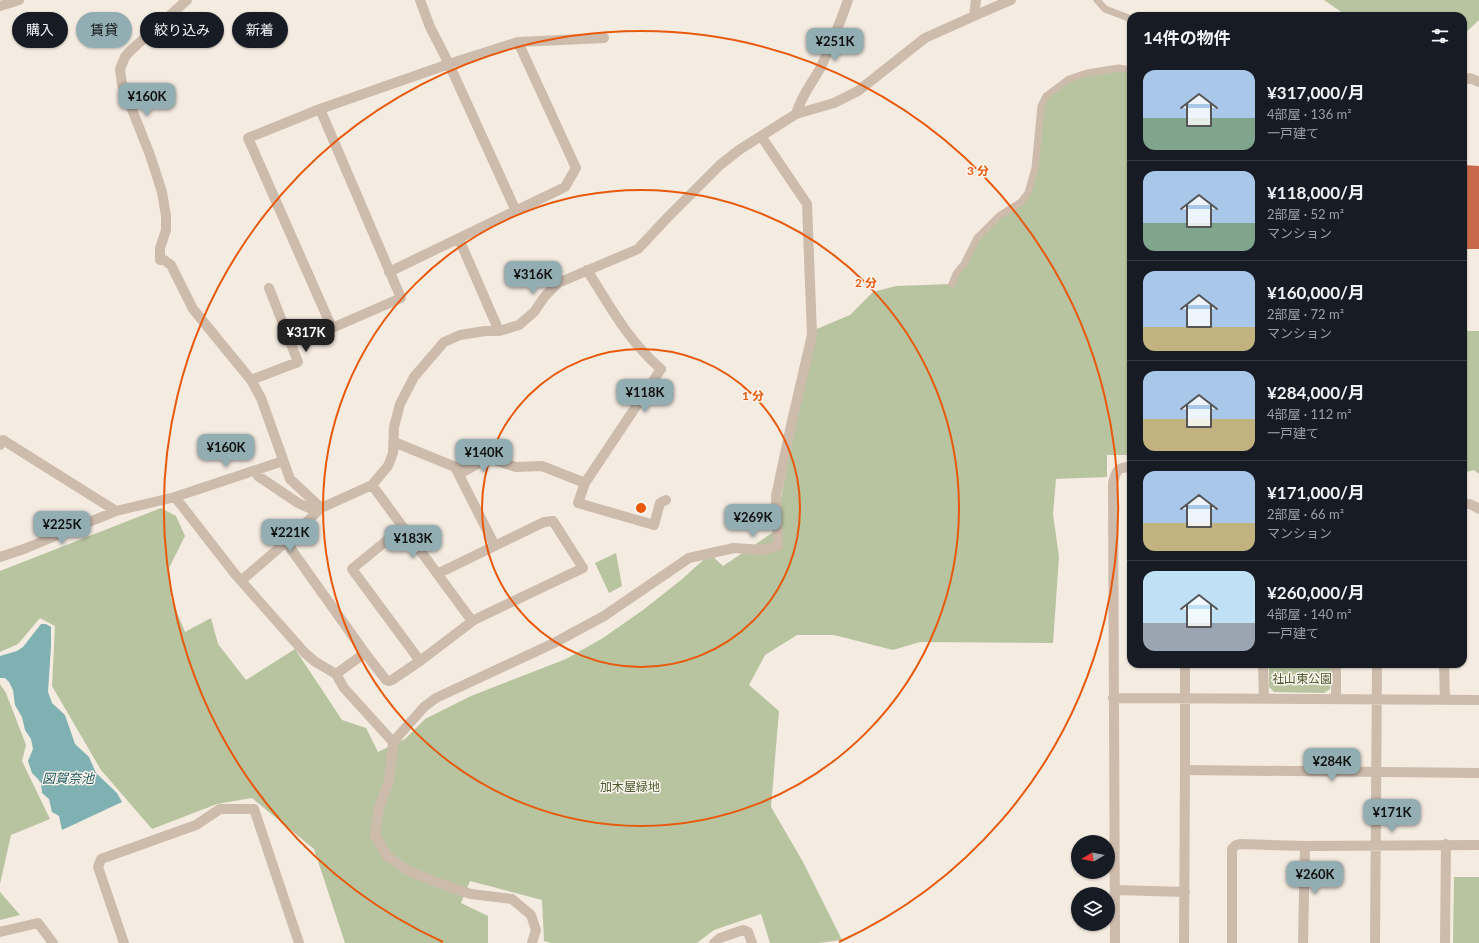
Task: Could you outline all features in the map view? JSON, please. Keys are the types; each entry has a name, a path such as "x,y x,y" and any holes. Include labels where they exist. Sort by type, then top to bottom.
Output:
{"street":[{"path":"0,6 19,0"},
{"path":"187,0 125,57 120,69 122,84 150,155 162,192 166,216 166,230 160,248 160,260 171,265 193,309 251,380 261,398 290,478 321,508"},
{"path":"420,0 430,26 449,64 516,211"},
{"path":"796,114 799,102 820,68 833,40 848,0"},
{"path":"974,16 976,0"},
{"path":"242,580 286,542 321,508 372,485 388,466 393,453 394,427 400,404 414,377 444,342 460,335 485,331 499,331 519,324 534,312 545,296 558,284 587,270 638,249 720,165 761,136 796,114 834,104 858,91 925,38 1011,0"},
{"path":"320,110 401,298 332,328 248,138 320,110 449,64 518,42 604,38"},
{"path":"389,272 565,187 576,168 518,42"},
{"path":"1467,79 1470,78 1479,82"},
{"path":"532,943 536,930 531,915 512,899 471,894 438,883 406,870 387,856 375,835 380,806 389,781 393,742 424,707 436,698 554,643 604,616 689,558 734,548 762,550 778,546 776,496 812,336 807,204 761,136"},
{"path":"459,238 499,331"},
{"path":"587,270 626,332 646,356 661,369 585,483 578,503 654,525 660,503 666,500"},
{"path":"251,380 298,362 269,288"},
{"path":"0,445 4,440 116,511"},
{"path":"394,442 465,471 479,464 485,457 516,467 542,466 585,483"},
{"path":"0,557 24,550 116,511 175,497 283,461"},
{"path":"455,467 495,546"},
{"path":"1115,943 1116,890 1113,483 1116,472 1120,468 1127,467"},
{"path":"258,476 298,503 309,508 321,508"},
{"path":"372,485 472,621"},
{"path":"175,497 242,580 304,652 314,661 336,674 344,688 393,742"},
{"path":"1467,504 1479,509"},
{"path":"286,542 365,653 389,682 420,661 472,621 583,568 553,521 544,522 437,574"},
{"path":"403,527 352,569 420,661"},
{"path":"336,674 365,653"},
{"path":"1184,943 1185,668"},
{"path":"1264,668 1264,698"},
{"path":"1336,668 1336,699"},
{"path":"1375,943 1377,668"},
{"path":"1444,668 1445,700"},
{"path":"1114,698 1479,700"},
{"path":"1185,770 1479,773"},
{"path":"124,943 98,866 101,859 196,825 220,809 254,809 299,943"},
{"path":"1445,943 1446,844"},
{"path":"1232,943 1232,850 1236,845 1479,845"},
{"path":"1303,943 1305,846"},
{"path":"1116,890 1185,892"},
{"path":"0,932 38,923 53,943"},
{"path":"714,943 720,938 743,930 748,932 752,943"}],"lane":[{"path":"1097,0 1105,9 1127,17"},
{"path":"952,284 956,274 964,264 977,238 999,216 1021,202 1028,193 1035,168 1041,105 1046,96 1069,79 1087,72 1119,68 1127,69"}],"green space":[{"path":"1324,0 1479,0 1479,20 1467,31 1467,12 1341,12"},
{"name":"加木屋緑地","path":"1127,70 1127,455 1107,455 1107,477 1056,479 1053,514 1059,557 1053,643 920,642 893,650 834,635 797,635 765,655 749,685 779,711 771,807 803,862 842,940 818,943 770,943 761,914 714,930 697,943 551,943 544,941 542,900 470,881 461,903 488,916 488,943 345,943 314,849 252,798 217,804 152,829 101,770 52,686 55,626 40,618 18,644 0,652 0,571 161,508 176,516 185,536 169,568 171,598 185,632 211,618 218,644 246,680 295,649 342,720 366,728 378,752 405,739 425,719 471,696 566,659 603,638 643,610 681,580 710,554 723,566 775,531 812,331 850,315 873,292 896,286 952,284 977,238 1028,193 1046,96 1087,73"},
{"path":"1467,331 1479,331 1479,474 1474,470 1467,472"},
{"path":"616,553 622,586 609,593 595,563"},
{"name":"社山東公園","path":"1269,668 1331,668 1330,689 1324,693 1274,692 1269,687"},
{"path":"0,684 6,693 26,745 22,761 50,819 11,835 0,884"},
{"path":"1454,877 1479,877 1479,943 1453,943"},
{"path":"0,892 20,915 0,920"}],"water":[{"name":"図賀奈池","path":"41,624 46,624 51,627 48,692 52,703 65,715 75,744 89,757 96,773 117,793 122,802 62,830 59,816 52,812 49,799 42,793 41,783 32,773 28,761 33,749 31,739 25,730 22,717 15,705 13,690 5,678 0,678 0,656 17,651 23,647"}],"building":[{"path":"1467,165 1479,166 1479,249 1467,249"}]}
